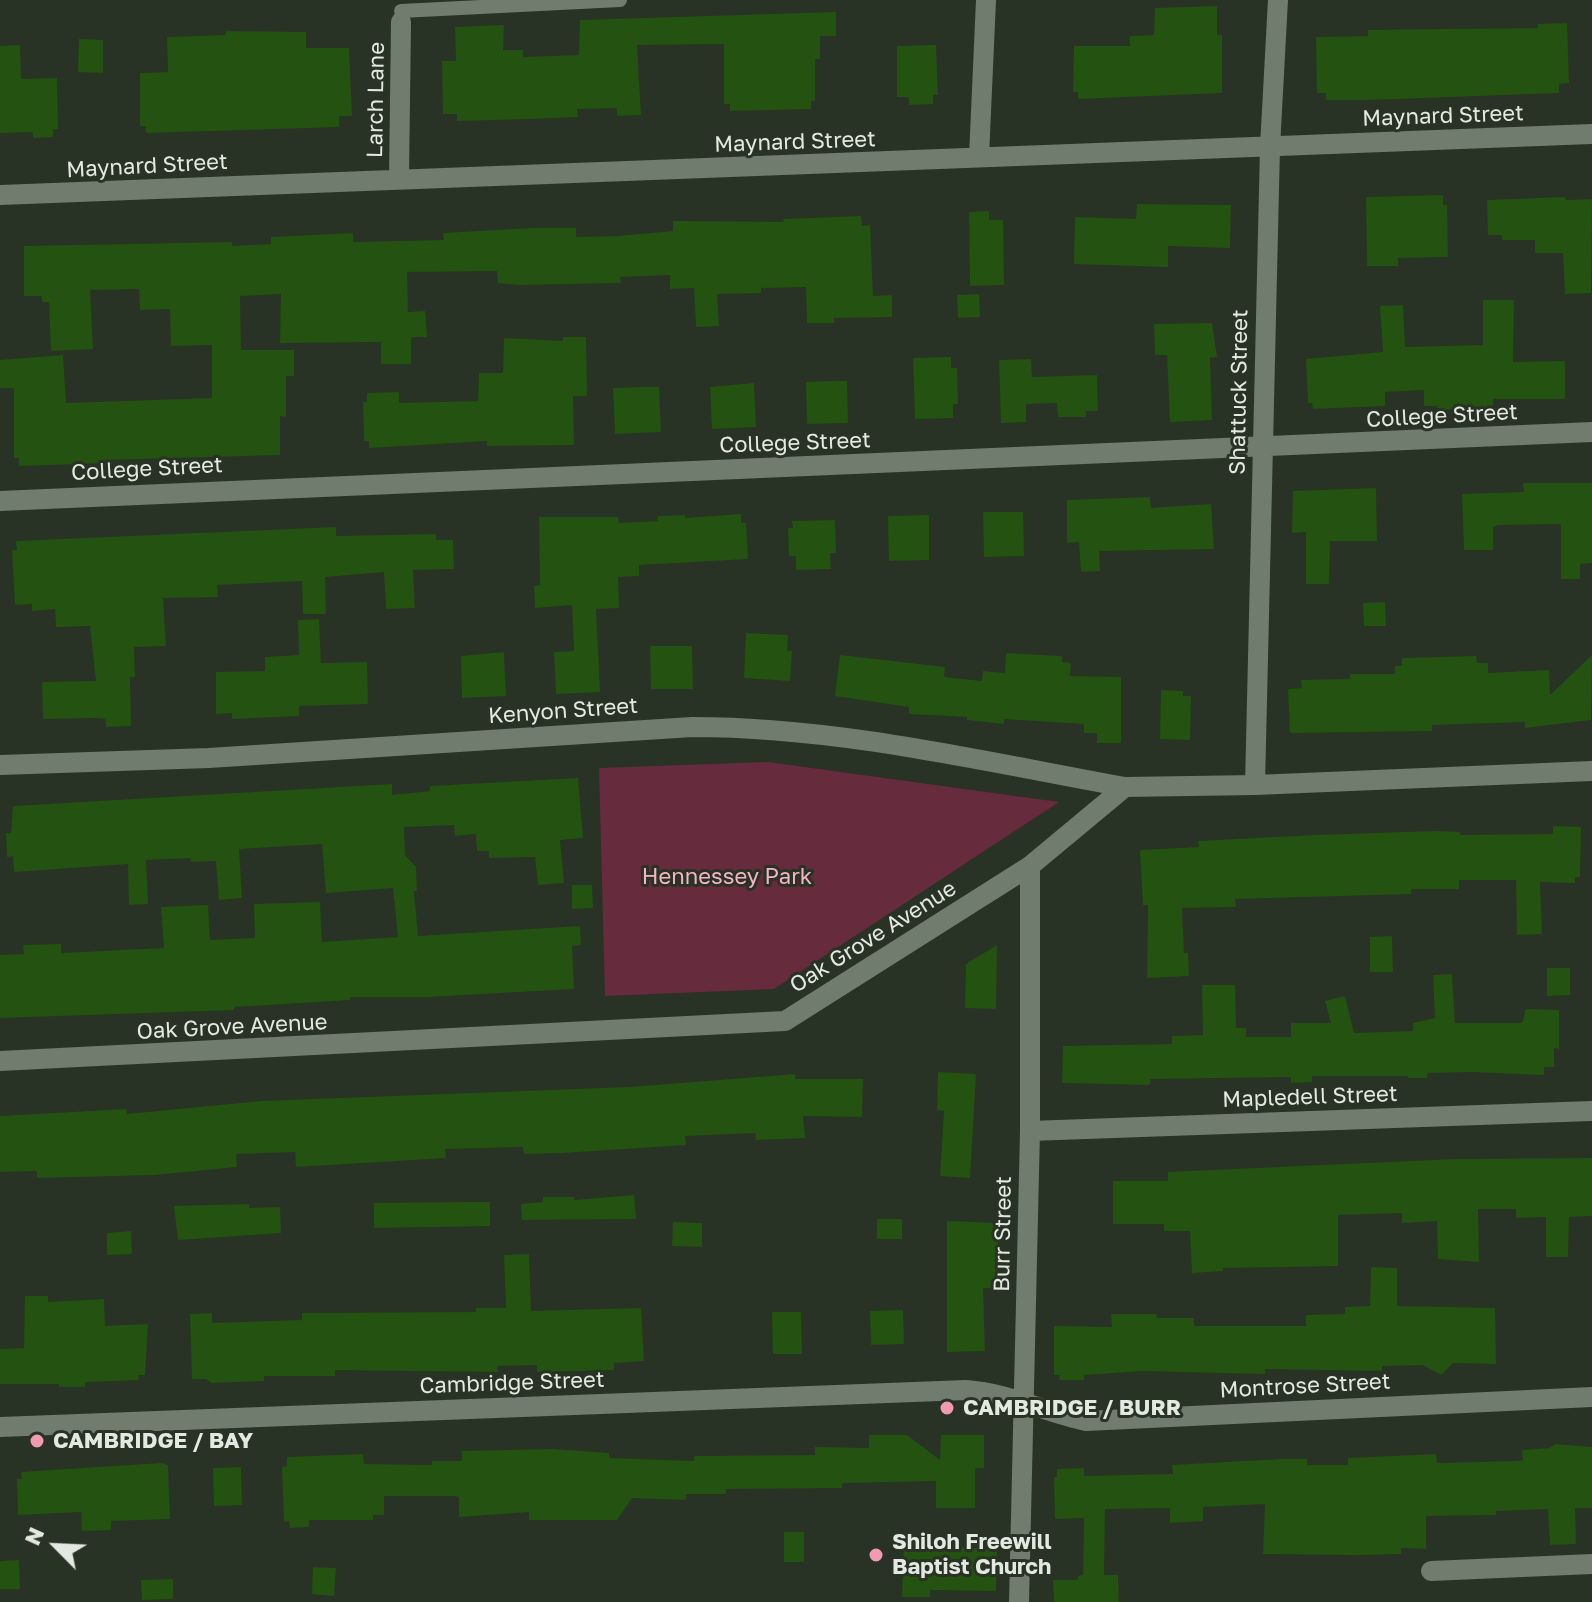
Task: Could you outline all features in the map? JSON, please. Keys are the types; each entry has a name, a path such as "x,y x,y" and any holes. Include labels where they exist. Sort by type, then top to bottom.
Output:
{"street":[{"path":"979,157 986,0"},
{"name":"Shattuck Street","path":"1255,785 1270,147 1278,0"},
{"name":"Larch Lane","path":"399,178 401,16"},
{"name":"Maynard Street","path":"0,195 1592,134"},
{"name":"College Street","path":"0,501 295,485 1262,450 1592,432"},
{"name":"Kenyon Street","path":"0,765 209,758 692,727 766,727 848,737 1125,787"},
{"path":"1125,787 1255,785 1592,771"},
{"name":"Oak Grove Avenue","path":"0,1061 785,1021 1030,866 1125,787"},
{"name":"Burr Street","path":"1019,1602 1030,1131 1030,866"},
{"name":"Mapledell Street","path":"1030,1131 1592,1111"},
{"name":"Cambridge Street","path":"0,1427 966,1390 997,1392 1023,1403"},
{"name":"Montrose Street","path":"1023,1403 1049,1413 1086,1421 1592,1397"},
{"path":"1431,1571 1592,1564"}],"lane":[{"path":"401,16 620,0"}],"green space":[{"name":"Hennessey Park","path":"768,762 1059,802 774,989 605,996 599,768"}],"building":[{"path":"1217,6 1217,35 1222,35 1222,93 1078,99 1078,92 1073,92 1074,46 1130,46 1130,36 1154,35 1155,8"},
{"path":"836,12 836,36 820,36 820,59 815,59 815,101 811,101 811,109 730,111 730,104 724,104 724,44 637,45 641,115 617,116 617,108 577,109 578,117 457,121 457,114 443,114 442,61 456,61 455,27 504,25 503,50 523,50 523,57 579,55 580,20"},
{"path":"1567,23 1569,83 1559,84 1559,93 1326,100 1326,93 1317,93 1316,37 1368,36 1368,30 1538,28 1538,24"},
{"path":"226,31 306,32 306,48 349,48 352,116 339,116 339,127 146,133 146,126 140,126 140,73 168,72 167,37 226,35"},
{"path":"79,39 103,40 103,73 78,72"},
{"path":"20,45 21,79 57,78 58,129 53,129 53,137 33,138 33,132 0,133 0,46"},
{"path":"936,45 938,95 933,95 933,104 909,105 909,97 897,97 897,46"},
{"path":"1443,195 1443,205 1447,205 1448,257 1398,258 1398,266 1367,266 1366,197"},
{"path":"1565,197 1566,200 1592,199 1591,293 1565,294 1563,253 1535,253 1535,240 1502,240 1502,235 1488,235 1487,200"},
{"path":"1137,204 1231,205 1230,248 1168,246 1168,267 1074,264 1075,217 1136,219"},
{"path":"989,211 989,220 1003,220 1004,285 970,286 969,212"},
{"path":"861,216 862,226 870,225 873,296 892,295 892,317 834,318 834,323 807,323 806,287 761,288 761,293 717,294 719,326 696,327 694,288 670,289 670,275 620,277 621,283 518,285 498,283 497,271 407,272 408,312 425,311 427,337 411,337 411,364 381,364 381,342 280,343 281,294 240,296 241,350 294,350 294,376 286,376 286,417 280,416 280,455 19,466 19,458 14,458 14,388 0,388 0,360 63,355 66,403 212,398 212,345 171,346 170,309 140,310 139,289 90,290 93,349 51,351 49,302 42,302 42,296 24,296 24,246 232,242 232,246 271,244 271,237 353,233 353,242 444,240 443,233 531,228 576,228 576,237 618,236 673,231 673,221 784,222 783,219"},
{"path":"979,294 980,317 958,318 957,295"},
{"path":"1483,300 1514,300 1513,362 1565,361 1565,399 1493,399 1493,408 1437,410 1437,406 1424,406 1424,390 1385,392 1385,406 1313,409 1312,403 1308,403 1306,359 1383,352 1380,306 1403,305 1405,347 1483,345"},
{"path":"1212,323 1217,357 1210,358 1212,420 1170,422 1167,355 1155,355 1154,324"},
{"path":"563,337 586,337 587,396 573,396 574,445 487,446 487,441 369,448 369,441 364,441 363,402 367,402 367,393 399,392 399,403 478,401 479,373 503,373 504,338 563,341"},
{"path":"951,357 951,368 957,368 958,404 953,404 953,418 915,419 913,358"},
{"path":"1031,359 1032,377 1097,375 1098,411 1086,411 1086,417 1058,417 1057,403 1026,404 1026,422 1001,423 999,360"},
{"path":"847,381 848,423 807,424 806,382"},
{"path":"754,383 756,427 712,429 710,387"},
{"path":"659,387 661,432 615,434 613,388"},
{"path":"1523,483 1592,483 1592,563 1580,564 1580,579 1561,579 1561,524 1498,525 1493,527 1493,550 1464,550 1462,494 1524,492"},
{"path":"1376,488 1377,541 1330,541 1329,584 1306,584 1306,532 1292,533 1293,491"},
{"path":"1150,497 1151,508 1211,504 1214,549 1099,551 1100,571 1081,572 1079,542 1067,543 1067,500"},
{"path":"983,512 1023,512 1024,556 984,557"},
{"path":"741,514 741,523 746,523 748,559 639,565 639,576 618,577 619,608 596,609 600,692 556,694 554,652 574,651 572,605 535,608 534,586 540,585 539,517 618,517 619,523 658,521 658,516 685,515 685,518"},
{"path":"929,515 929,560 889,561 888,516"},
{"path":"835,520 836,553 830,553 831,569 796,570 796,556 789,556 788,528 793,528 792,521"},
{"path":"336,527 336,536 436,534 436,540 453,540 454,569 413,570 415,608 386,609 384,572 325,577 326,614 303,614 302,581 217,585 218,597 163,598 166,646 134,647 135,677 130,677 131,726 106,727 105,719 97,718 43,719 42,682 96,681 90,626 56,627 55,609 32,611 32,604 15,605 12,550 17,550 16,541"},
{"path":"1385,602 1386,626 1364,626 1363,603"},
{"path":"319,619 321,663 367,662 368,704 299,706 299,716 232,719 232,713 216,714 216,672 265,671 265,657 299,655 298,620"},
{"path":"746,633 788,635 787,651 792,651 790,681 744,678"},
{"path":"650,646 692,646 693,689 651,689"},
{"path":"504,652 506,696 462,698 461,656"},
{"path":"1006,653 1062,656 1062,662 1071,663 1070,676 1121,677 1121,743 1097,743 1097,733 1084,733 1084,724 1004,719 1004,724 967,720 967,717 909,714 909,707 835,696 840,655 945,667 944,677 982,681 983,671 1005,673"},
{"path":"1592,655 1591,720 1525,728 1525,722 1432,725 1432,731 1290,733 1288,689 1302,688 1301,680 1350,679 1350,674 1395,674 1395,666 1402,666 1402,658 1476,656 1477,663 1488,663 1488,673 1549,670 1550,695"},
{"path":"1161,690 1183,691 1183,696 1191,696 1190,740 1160,739"},
{"path":"578,778 583,838 560,840 564,883 538,885 535,857 489,858 489,851 477,851 476,834 455,836 454,825 404,827 405,855 416,867 417,891 414,891 418,936 580,926 581,945 572,946 574,989 427,997 350,997 350,1000 234,1007 234,1010 0,1018 0,955 24,954 23,945 61,944 61,953 164,948 161,907 208,905 210,940 255,938 254,904 320,902 322,942 398,937 393,888 326,893 322,844 239,849 242,898 219,900 216,861 191,862 190,858 146,860 148,904 129,905 128,864 14,872 13,856 7,857 6,833 11,833 13,806 392,784 392,795 430,791 430,786"},
{"path":"1553,826 1581,827 1580,877 1575,877 1575,883 1540,882 1542,934 1517,935 1516,880 1459,880 1459,889 1411,889 1411,894 1235,899 1236,907 1182,908 1184,953 1188,953 1189,976 1147,978 1148,905 1143,905 1140,850 1199,847 1198,841 1315,835 1435,831 1460,832 1460,835 1553,834"},
{"path":"572,885 592,885 593,908 572,909"},
{"path":"1392,936 1393,972 1370,972 1370,937"},
{"path":"997,945 996,1009 965,1008 966,964"},
{"path":"1547,968 1570,968 1570,995 1547,996"},
{"path":"1452,974 1455,1023 1522,1023 1526,1009 1559,1010 1559,1049 1554,1048 1554,1067 1544,1067 1544,1075 1471,1072 1427,1073 1427,1078 1312,1076 1312,1082 1291,1083 1291,1077 1150,1079 1150,1085 1062,1083 1063,1046 1172,1044 1172,1036 1203,1035 1202,985 1235,985 1236,1028 1246,1028 1246,1037 1291,1037 1291,1023 1331,1023 1325,1001 1345,996 1354,1033 1413,1031 1413,1023 1435,1018 1433,975"},
{"path":"938,1072 976,1074 970,1178 940,1176 944,1111 937,1110"},
{"path":"795,1074 795,1079 863,1079 862,1117 803,1116 805,1138 756,1140 755,1133 685,1136 686,1145 563,1153 524,1154 523,1147 445,1149 446,1158 296,1167 295,1152 236,1154 237,1167 154,1175 37,1178 37,1171 0,1172 0,1116 126,1109 127,1114 261,1101 630,1087"},
{"path":"1592,1158 1592,1216 1569,1217 1568,1257 1546,1257 1546,1217 1516,1218 1516,1209 1478,1209 1479,1262 1438,1259 1437,1221 1402,1223 1402,1213 1338,1215 1338,1266 1223,1268 1223,1271 1192,1273 1190,1231 1164,1231 1164,1224 1113,1224 1113,1181 1168,1181 1168,1172 1456,1159"},
{"path":"634,1195 636,1219 522,1220 521,1204 543,1202 543,1197 574,1197 574,1200"},
{"path":"490,1202 490,1226 374,1228 374,1203"},
{"path":"249,1204 249,1208 280,1207 281,1233 178,1240 174,1206"},
{"path":"877,1219 902,1219 902,1239 877,1239"},
{"path":"947,1221 998,1223 998,1288 983,1288 985,1351 947,1352"},
{"path":"673,1222 702,1223 702,1247 672,1246"},
{"path":"131,1231 132,1254 107,1255 107,1233"},
{"path":"529,1254 531,1311 641,1308 644,1361 614,1363 614,1370 537,1372 537,1365 497,1366 498,1372 335,1370 335,1376 264,1376 264,1381 211,1383 206,1379 192,1379 190,1314 212,1313 212,1323 302,1320 302,1313 476,1312 476,1308 506,1308 504,1255"},
{"path":"1371,1267 1397,1268 1397,1306 1495,1308 1496,1364 1453,1363 1441,1375 1423,1365 1382,1366 1382,1371 1265,1369 1265,1374 1142,1371 1084,1375 1084,1380 1059,1380 1060,1375 1054,1375 1054,1326 1112,1327 1111,1314 1156,1314 1157,1318 1194,1318 1194,1326 1306,1326 1306,1315 1345,1314 1345,1307 1370,1306"},
{"path":"25,1296 48,1296 48,1302 104,1299 105,1326 148,1324 145,1375 138,1375 139,1380 85,1382 85,1387 0,1384 0,1349 24,1348"},
{"path":"903,1310 904,1344 871,1345 870,1311"},
{"path":"772,1312 801,1312 802,1354 773,1354"},
{"path":"869,1435 907,1435 940,1460 941,1435 984,1435 984,1468 975,1468 975,1508 936,1508 936,1481 842,1483 842,1488 726,1489 726,1494 686,1494 686,1500 632,1498 617,1520 529,1520 529,1512 459,1517 459,1497 384,1496 384,1515 373,1515 373,1520 309,1520 309,1527 290,1528 289,1521 284,1522 282,1467 287,1466 287,1457 363,1454 364,1464 432,1465 432,1461 462,1461 462,1451 553,1449 609,1453 609,1458 694,1461 694,1456 815,1455 815,1447 869,1448"},
{"path":"1555,1444 1592,1447 1592,1508 1575,1508 1576,1544 1550,1545 1548,1509 1496,1511 1496,1515 1426,1516 1426,1549 1401,1548 1401,1554 1263,1554 1265,1504 1203,1507 1203,1521 1170,1523 1170,1508 1105,1509 1104,1575 1118,1575 1119,1602 1054,1602 1053,1580 1078,1580 1078,1576 1083,1575 1084,1518 1055,1519 1054,1477 1057,1477 1057,1469 1084,1468 1084,1476 1173,1474 1172,1465 1307,1459 1307,1465 1348,1465 1348,1458 1436,1454 1437,1463 1517,1461 1523,1460 1522,1450 1550,1448"},
{"path":"168,1465 170,1519 111,1521 111,1530 82,1531 81,1512 18,1515 17,1479 22,1479 21,1472"},
{"path":"241,1467 242,1505 214,1506 213,1468"},
{"path":"784,1532 804,1532 804,1562 784,1562"},
{"path":"904,1545 997,1549 996,1591 930,1590 930,1597 902,1597"},
{"path":"19,1560 20,1589 0,1589 0,1561"},
{"path":"313,1567 336,1568 334,1596 312,1594"},
{"path":"173,1579 173,1599 142,1600 141,1580"}],"place":[{"name":"CAMBRIDGE / BURR","path":"947,1408"},
{"name":"CAMBRIDGE / BAY","path":"37,1441"},
{"name":"Shiloh Freewill Baptist Church","path":"876,1555"}]}
